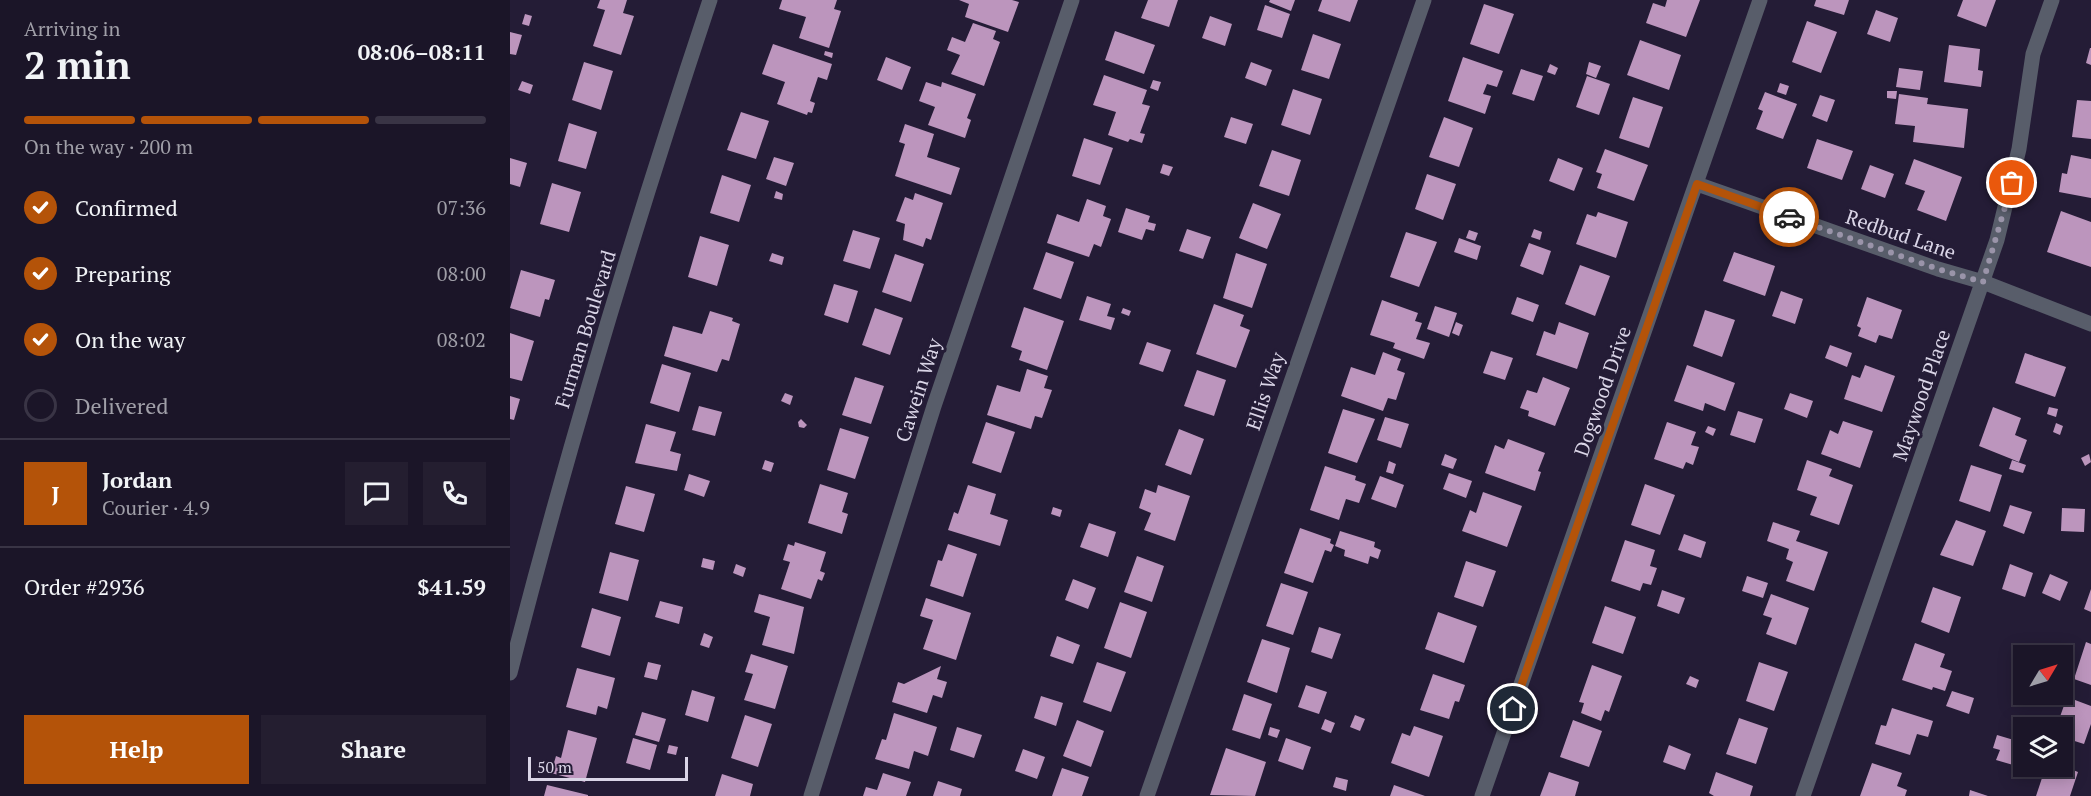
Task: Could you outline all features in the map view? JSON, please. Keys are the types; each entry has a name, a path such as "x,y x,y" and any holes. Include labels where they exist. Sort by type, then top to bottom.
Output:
{"street":[{"name":"Furman Boulevard","path":"510,673 535,573 593,371 668,127 710,0"},
{"name":"Cawein Way","path":"811,796 934,406 1072,0"},
{"name":"Ellis Way","path":"1147,796 1424,0"},
{"name":"Dogwood Drive","path":"1482,796 1760,0"},
{"name":"Maywood Place","path":"1803,796 1983,282 2009,200 2033,54 2052,0"},
{"name":"Redbud Lane","path":"1697,184 1938,269 1983,282 2091,324"}],"building":[{"path":"600,0 627,0 623,13 634,16 621,55 593,46 605,10 597,8"},
{"path":"782,0 837,0 834,9 841,11 829,48 799,38 806,17 779,9"},
{"path":"959,0 1019,2 1008,32 965,17 969,4"},
{"path":"1148,0 1178,0 1169,27 1141,18"},
{"path":"1270,0 1295,0 1291,11 1269,2"},
{"path":"1322,0 1358,0 1350,22 1318,11"},
{"path":"1667,0 1700,0 1686,37 1646,23 1653,3 1665,7"},
{"path":"1816,0 1849,0 1844,15 1814,6"},
{"path":"1963,0 1996,0 1986,27 1957,16"},
{"path":"1484,4 1514,14 1499,54 1470,44"},
{"path":"1265,5 1290,14 1282,38 1257,30"},
{"path":"1876,10 1898,18 1890,42 1867,34"},
{"path":"525,14 532,16 529,26 522,24"},
{"path":"1210,16 1232,24 1225,46 1202,38"},
{"path":"1807,21 1837,32 1821,73 1792,62"},
{"path":"973,23 996,31 993,39 1000,42 984,86 951,74 960,55 947,50 952,37 965,42"},
{"path":"1115,31 1155,45 1144,74 1105,60"},
{"path":"510,32 522,35 516,55 510,54"},
{"path":"1313,34 1341,44 1329,79 1301,70"},
{"path":"1640,40 1681,55 1669,90 1627,75"},
{"path":"773,44 832,64 827,80 818,77 810,101 815,103 812,113 808,112 807,115 777,104 785,82 762,74"},
{"path":"1949,45 1980,49 1978,70 1983,71 1981,87 1944,82"},
{"path":"2091,48 2091,65 2086,63"},
{"path":"825,51 833,53 832,58 824,55"},
{"path":"886,57 911,67 902,90 877,80"},
{"path":"1463,57 1503,71 1497,87 1487,84 1483,94 1491,96 1485,114 1448,101"},
{"path":"584,62 613,71 601,110 572,100"},
{"path":"1251,62 1272,70 1266,86 1245,78"},
{"path":"1589,62 1601,66 1596,78 1586,74"},
{"path":"1550,64 1558,68 1555,75 1547,72"},
{"path":"1899,68 1923,71 1920,90 1896,87"},
{"path":"1521,69 1543,76 1534,101 1512,94"},
{"path":"1104,75 1147,90 1142,104 1150,106 1140,133 1145,134 1142,143 1130,139 1128,142 1108,135 1116,112 1093,105"},
{"path":"1587,76 1610,84 1599,115 1576,107"},
{"path":"1153,80 1161,82 1158,91 1150,88"},
{"path":"522,81 533,85 530,94 518,90"},
{"path":"926,82 941,87 942,82 976,94 967,118 971,120 965,138 928,125 935,107 919,101"},
{"path":"1780,83 1789,86 1786,95 1777,92"},
{"path":"1293,89 1322,99 1310,135 1281,125"},
{"path":"1887,91 1897,91 1896,99 1887,98"},
{"path":"1765,92 1797,104 1783,139 1756,129 1763,111 1758,109"},
{"path":"1899,94 1928,98 1927,104 1968,109 1964,148 1913,142 1915,126 1895,124"},
{"path":"1820,95 1835,100 1827,122 1812,116"},
{"path":"1633,97 1663,107 1649,148 1619,138"},
{"path":"2077,100 2091,101 2091,139 2072,137"},
{"path":"741,112 769,121 756,159 727,150"},
{"path":"1231,117 1253,124 1246,144 1224,137"},
{"path":"1444,117 1473,128 1459,167 1429,157"},
{"path":"569,123 597,132 586,169 558,161"},
{"path":"905,124 934,134 927,157 960,168 951,195 895,176 905,144 899,142"},
{"path":"1084,138 1113,148 1100,185 1072,176"},
{"path":"1817,139 1853,151 1842,180 1807,168"},
{"path":"1605,149 1648,165 1634,201 1597,188 1602,174 1596,172"},
{"path":"1272,150 1301,160 1289,196 1259,186"},
{"path":"2071,155 2091,159 2091,198 2059,192 2062,173 2067,174"},
{"path":"774,157 794,163 786,186 766,179"},
{"path":"510,158 527,163 520,187 510,184"},
{"path":"1558,158 1583,168 1574,191 1549,181"},
{"path":"1914,159 1962,177 1946,221 1917,210 1925,191 1905,184"},
{"path":"1163,164 1173,167 1169,176 1160,173"},
{"path":"1870,165 1894,174 1885,198 1861,189"},
{"path":"1427,174 1456,184 1443,220 1415,209"},
{"path":"722,175 751,185 739,222 710,213"},
{"path":"552,183 581,192 569,232 540,224"},
{"path":"776,191 783,194 782,200 774,198"},
{"path":"915,193 943,203 931,240 926,238 923,247 903,240 905,224 896,221 905,197 913,200"},
{"path":"1087,199 1106,206 1103,216 1111,219 1101,247 1094,244 1089,257 1047,243 1057,214 1079,222"},
{"path":"1253,203 1281,214 1267,249 1239,238"},
{"path":"1126,208 1150,216 1148,222 1156,224 1154,231 1146,229 1142,240 1118,232"},
{"path":"2061,211 2091,222 2091,267 2047,252"},
{"path":"1598,212 1628,222 1616,258 1576,244 1587,214 1596,217"},
{"path":"1187,229 1211,237 1203,259 1179,251"},
{"path":"1534,229 1542,232 1540,240 1531,237"},
{"path":"853,230 880,238 870,269 843,261"},
{"path":"1469,230 1478,233 1475,241 1466,238"},
{"path":"1406,232 1437,242 1419,287 1390,277"},
{"path":"700,236 729,245 717,286 688,277"},
{"path":"1459,238 1481,246 1477,260 1454,252"},
{"path":"1529,243 1551,251 1543,275 1520,266"},
{"path":"1046,252 1074,262 1061,299 1033,289"},
{"path":"1734,252 1775,266 1765,296 1723,281"},
{"path":"772,253 784,257 782,265 769,261"},
{"path":"1236,253 1267,264 1252,308 1223,298"},
{"path":"895,254 924,264 911,302 882,292"},
{"path":"1580,265 1610,276 1595,316 1565,304"},
{"path":"521,270 555,280 549,300 545,299 540,317 510,308"},
{"path":"834,284 858,291 848,323 824,315"},
{"path":"1781,291 1803,299 1795,324 1772,316"},
{"path":"1087,296 1111,304 1107,316 1115,318 1111,330 1079,320"},
{"path":"1517,297 1539,305 1533,322 1511,314"},
{"path":"1867,297 1902,310 1892,339 1879,335 1876,343 1858,336 1861,328 1857,326"},
{"path":"1382,300 1418,313 1415,321 1422,323 1416,339 1430,343 1424,359 1393,348 1395,343 1370,335"},
{"path":"1214,304 1244,315 1240,326 1250,330 1236,368 1196,354"},
{"path":"1435,306 1457,313 1449,337 1427,329"},
{"path":"1024,307 1064,321 1047,370 1019,360 1022,351 1011,347"},
{"path":"875,308 903,318 890,355 862,345"},
{"path":"1123,308 1131,311 1129,316 1121,313"},
{"path":"1705,310 1735,320 1722,357 1693,346"},
{"path":"710,311 733,318 732,321 740,324 729,361 722,359 717,372 664,356 673,326 702,334"},
{"path":"1456,322 1463,325 1459,336 1452,333"},
{"path":"1559,322 1589,333 1577,369 1536,355 1544,331 1555,335"},
{"path":"510,333 534,341 522,381 510,378"},
{"path":"1147,342 1171,350 1163,372 1139,364"},
{"path":"1830,345 1852,353 1847,367 1825,358"},
{"path":"1491,351 1513,358 1505,380 1483,373"},
{"path":"1383,352 1401,359 1397,370 1405,373 1396,400 1388,398 1383,411 1341,396 1351,367 1375,375"},
{"path":"2025,353 2066,367 2055,397 2015,383"},
{"path":"662,364 691,373 679,412 650,403"},
{"path":"1687,365 1735,383 1725,411 1705,403 1703,411 1674,401"},
{"path":"1865,365 1895,376 1882,412 1844,399 1852,375 1860,378"},
{"path":"1027,369 1048,376 1044,388 1052,390 1042,418 1035,416 1031,429 987,415 997,385 1020,392"},
{"path":"1197,370 1226,380 1214,416 1184,406"},
{"path":"855,377 884,386 871,424 842,415"},
{"path":"1543,377 1570,388 1555,426 1528,416 1529,411 1520,408 1527,390 1537,393"},
{"path":"785,393 793,396 790,405 781,401"},
{"path":"1790,393 1813,401 1807,418 1784,409"},
{"path":"510,396 520,399 514,420 510,419"},
{"path":"699,406 722,412 715,436 692,430"},
{"path":"1993,407 2021,418 2015,435 2027,440 2019,462 1979,446"},
{"path":"2049,407 2058,409 2056,417 2047,414"},
{"path":"1343,409 1375,419 1357,463 1328,453"},
{"path":"1738,411 1763,419 1755,443 1730,435"},
{"path":"1385,417 1409,424 1401,448 1377,440"},
{"path":"801,419 807,425 804,428 799,427 798,422"},
{"path":"1843,421 1873,431 1860,468 1821,454 1830,430 1838,434"},
{"path":"986,422 1015,432 1001,473 972,463"},
{"path":"1667,422 1696,432 1691,445 1699,447 1693,465 1686,462 1683,469 1654,459"},
{"path":"2056,423 2063,426 2060,435 2053,432"},
{"path":"646,424 676,432 670,451 681,454 677,471 635,463"},
{"path":"1708,426 1716,429 1713,436 1705,432"},
{"path":"840,428 869,437 855,479 827,470"},
{"path":"1179,429 1204,439 1191,475 1165,465"},
{"path":"1508,439 1545,453 1538,471 1541,472 1535,491 1485,473 1495,445 1504,449"},
{"path":"1445,454 1457,459 1453,469 1441,465"},
{"path":"2089,454 2091,462 2085,466 2081,458"},
{"path":"765,460 774,463 771,472 762,469"},
{"path":"1807,460 1832,469 1829,476 1853,485 1839,525 1810,515 1817,497 1797,490"},
{"path":"2012,460 2026,465 2023,473 2009,469"},
{"path":"1389,461 1396,464 1393,474 1386,472"},
{"path":"1971,465 2002,475 1990,512 1959,501"},
{"path":"1325,466 1356,476 1355,480 1366,484 1359,503 1346,499 1339,520 1310,510"},
{"path":"1449,473 1472,481 1466,498 1443,489"},
{"path":"689,474 710,481 704,497 684,490"},
{"path":"1380,476 1404,485 1396,508 1371,499"},
{"path":"820,484 848,493 842,512 848,514 842,534 808,523"},
{"path":"1645,484 1675,495 1660,535 1631,525"},
{"path":"968,485 996,494 990,514 1008,520 1000,546 948,530 954,512 958,514"},
{"path":"1158,485 1190,496 1175,541 1144,530 1151,513 1139,508 1145,489 1156,493"},
{"path":"626,486 655,494 644,532 615,524"},
{"path":"1483,492 1522,506 1507,547 1462,531 1470,510 1476,513"},
{"path":"2010,505 2032,512 2024,534 2003,526"},
{"path":"1053,507 1062,510 1060,517 1051,514"},
{"path":"2062,508 2085,509 2084,532 2061,531"},
{"path":"1956,520 1986,531 1973,566 1940,555"},
{"path":"1773,522 1800,531 1796,541 1828,552 1814,591 1786,581 1793,562 1786,559 1789,549 1767,541"},
{"path":"1089,523 1116,532 1108,557 1080,547"},
{"path":"1300,528 1331,539 1330,543 1334,545 1331,552 1325,550 1313,583 1284,573"},
{"path":"1340,531 1375,542 1374,547 1381,550 1378,559 1370,556 1368,564 1344,556 1345,550 1335,546"},
{"path":"1684,534 1706,542 1701,558 1678,550"},
{"path":"1625,540 1655,550 1650,566 1657,568 1651,585 1643,583 1640,591 1611,581"},
{"path":"795,542 826,552 820,571 825,573 822,581 818,579 811,599 781,589 790,562 783,560 788,544 794,546"},
{"path":"948,544 977,554 963,597 930,586 938,560 942,561"},
{"path":"610,552 639,560 628,601 599,593"},
{"path":"1137,556 1164,566 1152,602 1124,592"},
{"path":"703,558 715,561 713,570 701,567"},
{"path":"1466,561 1496,571 1483,607 1454,597"},
{"path":"736,564 746,568 743,577 733,573"},
{"path":"2010,564 2033,573 2025,597 2002,589"},
{"path":"2050,574 2068,582 2060,601 2042,593"},
{"path":"1747,576 1768,583 1763,598 1742,591"},
{"path":"1073,579 1096,588 1088,609 1065,600"},
{"path":"1281,583 1308,592 1293,635 1266,626"},
{"path":"1933,587 1961,597 1949,633 1921,622"},
{"path":"2091,589 2091,612 2084,609"},
{"path":"1662,590 1685,598 1679,614 1657,606"},
{"path":"759,594 804,607 794,654 762,645 770,617 754,612"},
{"path":"1771,594 1809,608 1796,645 1766,634 1772,618 1763,615"},
{"path":"926,598 971,613 956,660 923,649 933,620 920,616"},
{"path":"660,601 683,607 679,624 655,617"},
{"path":"1120,602 1147,612 1131,658 1104,648"},
{"path":"1605,606 1636,617 1623,654 1592,643"},
{"path":"592,608 621,617 610,656 581,647"},
{"path":"1438,612 1477,626 1464,663 1425,649"},
{"path":"1319,627 1341,634 1332,659 1311,652"},
{"path":"704,633 713,637 709,648 700,645"},
{"path":"1057,636 1080,645 1073,664 1050,656"},
{"path":"1262,639 1290,648 1277,693 1247,682"},
{"path":"2086,642 2091,644 2091,685 2074,679"},
{"path":"1915,643 1945,654 1940,667 1952,671 1945,691 1933,687 1932,690 1902,680"},
{"path":"751,654 788,666 775,709 744,700 753,674 745,672"},
{"path":"648,662 661,665 657,680 644,677"},
{"path":"1097,662 1126,672 1111,712 1083,702"},
{"path":"1759,662 1788,672 1774,711 1746,701"},
{"path":"1592,665 1622,676 1609,712 1605,710 1601,721 1581,713 1584,703 1579,702"},
{"path":"941,666 937,679 947,682 942,698 933,695 927,713 892,702 898,682 904,684"},
{"path":"577,668 615,678 607,709 598,706 596,715 566,707"},
{"path":"1433,674 1465,685 1459,702 1455,701 1449,719 1420,710"},
{"path":"1690,676 1699,680 1696,688 1686,684"},
{"path":"1306,685 1327,692 1319,714 1298,707"},
{"path":"692,690 715,697 708,722 685,715"},
{"path":"1952,691 1974,698 1969,714 1946,706"},
{"path":"1244,694 1272,704 1260,739 1232,730"},
{"path":"1041,696 1063,703 1056,726 1034,718"},
{"path":"2073,699 2091,706 2091,724 2084,744 2073,740 2073,717 2060,717 2064,705 2073,705"},
{"path":"1892,708 1933,721 1928,737 1917,734 1910,755 1875,744 1881,725 1886,726"},
{"path":"642,712 666,719 659,742 635,735"},
{"path":"894,713 937,727 928,756 914,751 909,769 875,759 882,739 886,740"},
{"path":"745,715 772,724 758,767 731,758"},
{"path":"1355,715 1365,719 1360,731 1350,727"},
{"path":"1739,718 1768,728 1756,764 1726,754"},
{"path":"1325,719 1335,723 1331,733 1321,729"},
{"path":"1077,720 1104,731 1091,767 1063,756"},
{"path":"1573,720 1602,731 1589,767 1560,757"},
{"path":"1414,726 1443,736 1429,777 1391,763 1402,733 1410,736"},
{"path":"957,727 982,735 974,758 950,750"},
{"path":"1270,727 1280,730 1277,738 1268,735"},
{"path":"568,730 597,738 585,782 551,773 556,756 561,758"},
{"path":"1997,735 2013,740 2013,765 1996,760 2000,750 1993,748"},
{"path":"633,738 657,745 650,770 626,763"},
{"path":"1286,738 1311,747 1303,770 1278,761"},
{"path":"669,745 678,747 676,755 667,753"},
{"path":"1669,745 1691,754 1685,770 1663,762"},
{"path":"1226,748 1266,762 1255,796 1210,795"},
{"path":"1023,749 1045,757 1037,779 1015,771"},
{"path":"1872,763 1902,773 1897,786 1907,790 1905,796 1860,796"},
{"path":"1062,768 1089,777 1082,796 1052,796"},
{"path":"2073,770 2078,772 2070,796 2036,796 2042,777 2073,777"},
{"path":"1549,772 1579,782 1575,796 1540,796"},
{"path":"1716,772 1753,786 1750,796 1714,796 1709,793"},
{"path":"883,773 911,782 906,796 863,796 866,787 877,790"},
{"path":"722,774 753,784 750,796 715,796"},
{"path":"1336,777 1348,780 1346,791 1333,787"},
{"path":"938,781 962,789 960,796 933,796"},
{"path":"547,785 588,795 588,796 544,796"},
{"path":"1394,785 1425,796 1390,796"},
{"path":"1970,790 1988,796 1969,796"}],"way so far":[{"path":"1789,217 1938,269 1983,282 2009,200 2012,183"}],"route":[{"path":"1513,709 1697,184 1789,217"}]}
